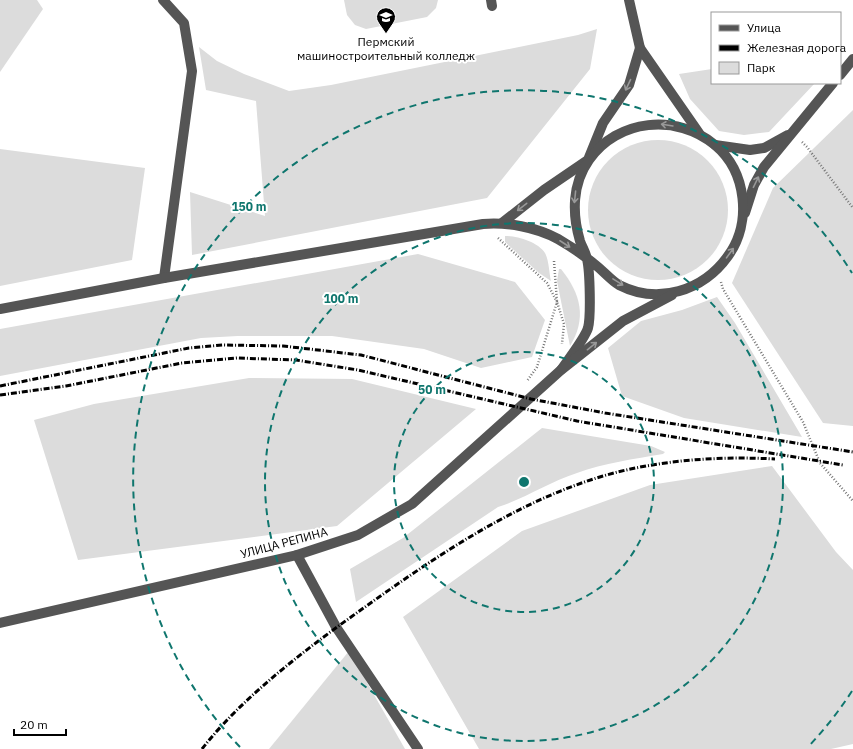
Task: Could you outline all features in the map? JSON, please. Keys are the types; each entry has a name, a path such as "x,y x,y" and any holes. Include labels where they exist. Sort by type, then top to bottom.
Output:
{"street":[{"path":"163,0 184,23 192,71 164,278"},
{"path":"629,0 640,48 702,137"},
{"path":"561,370 588,329 590,306 587,258 580,243 574,215 576,186 603,123 629,85 640,48"},
{"path":"841,74 853,59"},
{"path":"0,309 164,278 483,224 502,223 532,229 557,238 587,258 619,284 646,293 672,293 697,285 719,270 735,246 754,185 764,166 832,84"},
{"path":"502,223 544,190 588,160 609,140 634,127 663,124 691,130 715,145 733,168 742,192 743,219"},
{"path":"715,145 750,150 764,148 791,133"},
{"path":"561,370 623,321 678,291"},
{"name":"УЛИЦА РЕПИНА","path":"0,623 297,555 358,536 412,504 531,399 561,370"},
{"path":"297,555 336,627 418,749"}],"path":[{"path":"791,133 807,147 853,208"},
{"path":"498,238 547,283 558,302 537,367 525,384 537,375"},
{"path":"554,261 558,302 564,324 561,350"},
{"path":"719,270 723,289 803,422 820,463 853,501"}],"green space":[{"path":"0,0 37,0 43,9 0,72"},
{"path":"344,0 438,0 436,8 427,17 366,29 355,25 347,15"},
{"path":"597,29 590,69 487,198 192,255 190,192 265,216 256,101 206,90 199,47 217,61 244,74 289,91 331,85 578,35"},
{"path":"711,69 711,84 814,84 769,132 744,135 719,131 690,99 679,74"},
{"path":"853,110 853,426 823,423 732,283 773,188"},
{"path":"665,140 691,148 712,166 723,183 727,196 727,224 723,237 716,249 702,264 685,275 672,279 651,280 625,272 604,254 593,237 589,224 588,203 596,177 614,156 631,145 644,141"},
{"path":"0,149 145,168 132,260 0,286"},
{"path":"505,236 527,240 542,249 547,259 551,281 539,273 505,242"},
{"path":"418,254 515,282 545,320 532,357 481,368 424,349 332,336 238,336 201,338 0,376 0,329"},
{"path":"559,269 561,269 568,278 577,297 579,306 579,326 570,346 557,281"},
{"path":"717,297 735,323 802,437 684,418 622,396 608,348 641,321 682,310"},
{"path":"249,378 352,379 476,409 337,526 78,560 34,420 94,404"},
{"path":"542,428 651,446 665,452 663,454 619,462 587,470 557,481 498,507 356,602 350,569 403,538"},
{"path":"772,466 836,552 853,570 853,744 831,749 479,749 403,617 522,531 650,485"},
{"path":"349,651 405,749 269,749"}],"railway":[{"path":"0,386 189,348 223,345 283,346 361,355 531,399 605,413 853,452"},
{"path":"0,395 66,386 182,363 237,358 296,360 358,370 577,421 843,465"},
{"path":"202,749 237,710 257,691 322,638 421,568 509,515 539,500 571,487 603,476 645,466 688,460 732,458 775,459"}],"place":[{"name":"Пермский машиностроительный колледж","path":"386,34"}]}
